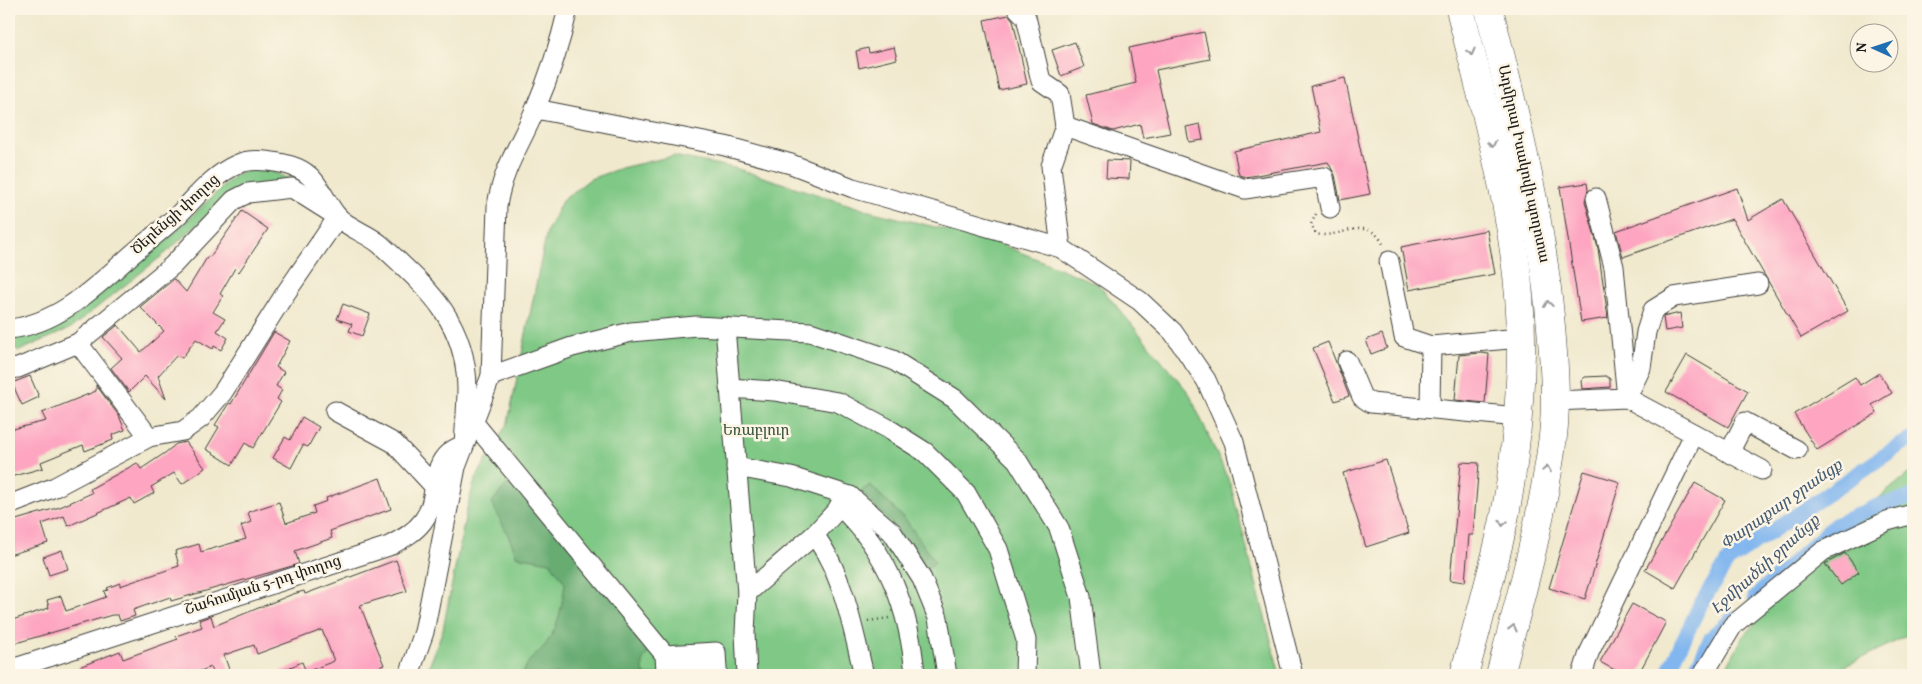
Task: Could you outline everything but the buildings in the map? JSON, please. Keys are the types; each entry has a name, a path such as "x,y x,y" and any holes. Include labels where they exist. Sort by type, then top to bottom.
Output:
{"highway":[{"name":"Ադմիրալ Իսակովի պողոտա","path":"1460,9 1506,206 1515,266 1521,345 1518,417 1502,527 1464,675"},
{"name":"Ադմիրալ Իսակովի պողոտա","path":"1489,9 1533,198 1542,247 1553,352 1554,401 1553,436 1535,540 1500,675"},
{"path":"1521,345 1553,352"}],"street":[{"path":"409,675 424,632 456,467 491,376 497,206 500,187 505,169 536,109 557,54 568,9"},
{"path":"1018,9 1026,17 1041,81 1060,94 1066,126 1051,166 1061,248"},
{"path":"536,109 725,146 791,164 853,188 1061,248 1140,301 1173,332 1206,380 1234,442 1293,675"},
{"path":"1066,126 1245,189 1324,177 1330,208"},
{"name":"Ծերենցի փողոց","path":"9,329 19,328 64,311 171,221 213,180 229,168 244,161 279,163 298,168 320,186 338,218"},
{"name":"Ծերենցի փողոց","path":"9,369 18,368 78,344 173,265 234,200 248,193 292,188 338,218 372,237 418,280 450,318 461,345 466,374 464,445"},
{"path":"1596,198 1614,267 1627,398"},
{"path":"9,505 55,487 149,437 183,431 201,418 223,392 283,297 338,218"},
{"path":"1389,261 1404,337 1431,346 1521,345"},
{"path":"1627,398 1641,368 1646,332 1653,310 1674,297 1758,284"},
{"path":"491,376 572,347 631,332 696,326 810,332 893,360 955,399 1017,460 1058,528 1081,597 1091,675"},
{"path":"474,423 665,667 716,652 717,660 746,667 746,593 725,327"},
{"path":"78,344 149,437"},
{"path":"1430,408 1431,346"},
{"path":"1347,361 1366,401 1518,417"},
{"path":"729,388 774,391 838,402 887,428 925,452 966,493 998,549 1026,640 1025,675"},
{"path":"1554,401 1627,398 1762,470"},
{"path":"335,411 394,443 434,486"},
{"path":"1729,453 1745,422 1797,450"},
{"path":"1582,675 1589,653 1694,434"},
{"name":"Շահումյան 5-րդ փողոց","path":"9,670 388,546 411,534 423,520 431,507 434,486 441,462 450,449 464,445"},
{"path":"736,467 791,476 845,501 892,532 922,578 938,618 947,675"},
{"path":"746,593 814,535 845,501"},
{"path":"845,501 892,576 906,615 913,650 915,675"},
{"path":"1703,675 1733,625 1823,550 1886,520 1913,514"},
{"path":"814,535 827,551 852,623 864,675"}],"path":[{"path":"1330,208 1316,213 1313,217 1312,229 1316,234 1322,235 1353,229 1372,230 1379,236 1389,261"},
{"path":"852,623 906,615"}],"green space":[{"name":"Եռաբլուր","path":"673,156 735,168 869,211 993,241 1098,284 1189,393 1230,483 1280,675 426,675 443,629 467,508 475,480 508,422 547,231 562,201 590,179 621,168"},
{"path":"251,168 270,171 308,186 214,209 167,252 71,328 19,351 9,344 9,339 21,336 84,304 162,244 234,176"},
{"path":"1913,470 1913,633 1827,675 1722,675 1744,635 1846,525"},
{"path":"516,474 653,648 643,659 643,671 646,675 522,675 528,663 552,634 560,613 565,583 550,562 516,556 492,502"},
{"path":"870,485 906,520 935,562 926,570 896,528 861,491"}],"waterway":[{"name":"Փարաքար ջրանցք","path":"1667,675 1700,605 1728,561 1900,445 1913,439"},
{"name":"Էջմիածնի ջրանցք","path":"1755,597 1835,525 1877,506 1913,497"},
{"name":"Էջմիածնի ջրանցք","path":"1693,675 1711,638 1733,618"}]}
